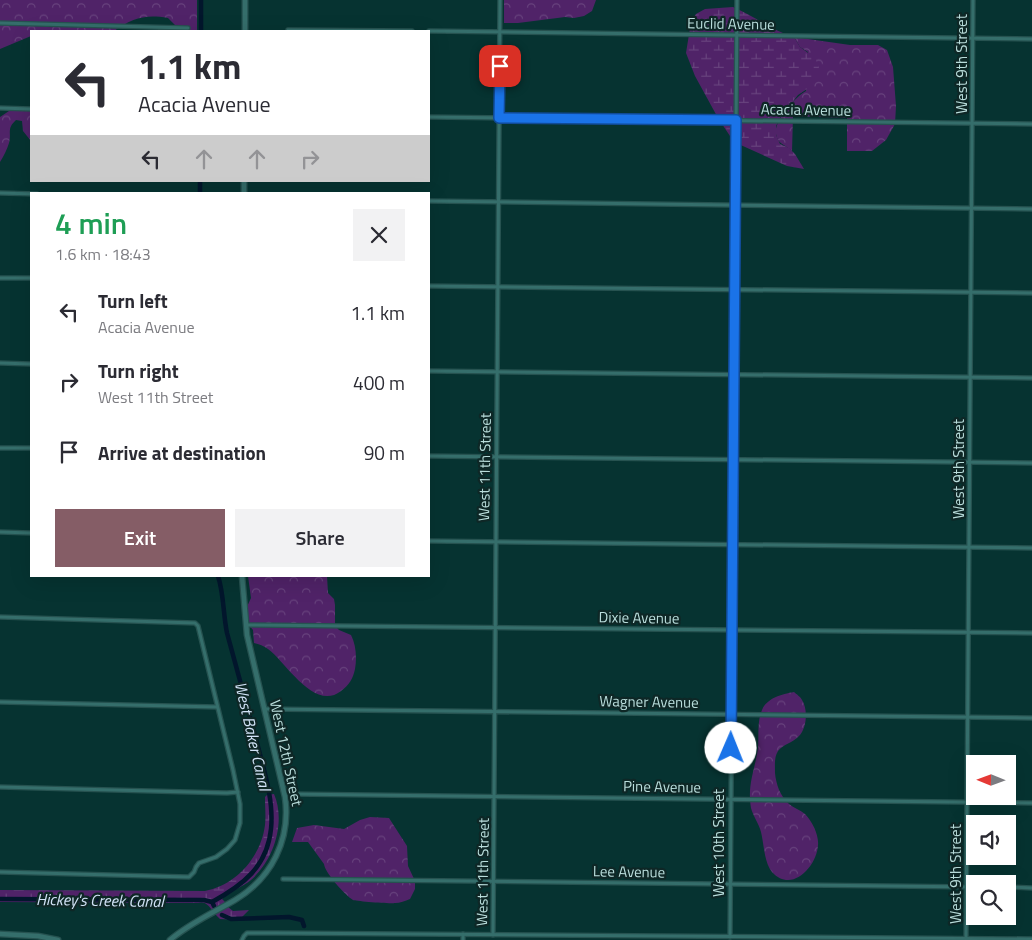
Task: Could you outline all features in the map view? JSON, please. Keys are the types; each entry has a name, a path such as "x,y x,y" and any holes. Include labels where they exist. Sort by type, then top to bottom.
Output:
{"street":[{"path":"245,0 245,30"},
{"name":"West 11th Street","path":"493,935 500,0"},
{"name":"West 10th Street","path":"730,937 737,0"},
{"name":"West 9th Street","path":"968,755 973,0"},
{"path":"0,23 188,28"},
{"name":"Euclid Avenue","path":"430,32 1032,39"},
{"path":"0,108 30,109"},
{"name":"Acacia Avenue","path":"430,117 1032,124"},
{"path":"0,193 30,194"},
{"path":"430,202 1032,208"},
{"path":"0,278 30,278"},
{"path":"430,286 1032,293"},
{"path":"0,363 30,364"},
{"path":"430,371 1032,378"},
{"path":"0,448 30,448"},
{"path":"430,456 1032,463"},
{"path":"0,532 30,533"},
{"path":"430,541 1032,548"},
{"name":"West 12th Street","path":"170,940 188,926 236,900 252,889 268,871 280,850 286,823 286,806 246,625 242,577"},
{"path":"0,617 195,623 198,626 241,811 235,840 222,854 199,863 189,877 0,872"},
{"name":"Dixie Avenue","path":"246,625 1032,633"},
{"path":"0,702 217,707"},
{"name":"Wagner Avenue","path":"265,710 1032,718"},
{"path":"0,787 238,792"},
{"name":"Pine Avenue","path":"292,794 966,802"},
{"name":"Pine Avenue","path":"1016,803 1032,803"},
{"name":"West 9th Street","path":"967,875 968,805"},
{"name":"Lee Avenue","path":"283,879 966,887"},
{"path":"1016,887 1032,888"},
{"name":"West 9th Street","path":"966,925 966,938"},
{"path":"243,938 247,933 276,933 463,934 580,938 1032,939"},
{"path":"0,934 38,936 58,940"},
{"path":"463,934 463,940"},
{"path":"521,935 521,940"}],"green space":[{"path":"0,0 197,0 197,30 180,30 168,18 146,17 133,20 116,30 30,30 30,36 0,49"},
{"path":"504,0 596,0 592,11 584,16 504,23"},
{"path":"733,7 794,37 800,47 815,58 819,68 818,77 813,85 798,95 776,126 776,135 780,144 789,148 795,154 804,169 787,166 734,142 718,118 695,76 686,53 691,22 696,14 705,9"},
{"path":"794,37 850,45 878,45 887,50 893,67 896,106 895,124 886,140 872,151 847,151 847,118 793,116 792,151 778,140 776,129 782,116 791,104 806,91 808,52 800,47"},
{"path":"30,109 30,140 23,131 22,121 16,120 11,126 10,140 0,162 0,117 9,111"},
{"path":"248,577 327,577 328,593 334,599 335,605 335,626 339,630 351,635 355,647 354,673 344,689 331,696 321,695 311,690 301,683 268,649 254,643 253,630 248,624 246,609 251,598"},
{"path":"794,692 801,698 804,704 806,713 804,728 799,736 778,751 775,773 779,790 783,797 810,820 816,833 818,845 817,853 808,869 795,879 787,880 780,878 769,868 761,832 751,808 750,792 758,748 760,714 767,702 780,695"},
{"path":"274,794 279,816 276,840 272,851 259,872 251,880 222,899 226,903 212,910 204,903 0,902 0,890 205,891 216,888 237,876 252,858 263,837 265,797"},
{"path":"370,817 389,818 407,846 408,866 415,881 415,889 410,899 392,903 353,900 332,878 308,842 292,842 297,828 314,825 344,829"},
{"path":"228,907 233,911 249,910 239,920 220,919 215,914"}],"waterway":[{"name":"West Baker Canal","path":"201,0 201,30"},
{"name":"West Baker Canal","path":"200,182 200,192"},
{"name":"West Baker Canal","path":"212,902 234,889 259,864 269,842 272,818 265,775 227,633 218,577"},
{"name":"Hickey's Creek Canal","path":"0,899 204,900 212,902 214,906"},
{"path":"222,915 231,919 289,917 302,920 304,926"}],"route":[{"path":"500,66 499,118 736,120 731,748"}]}
